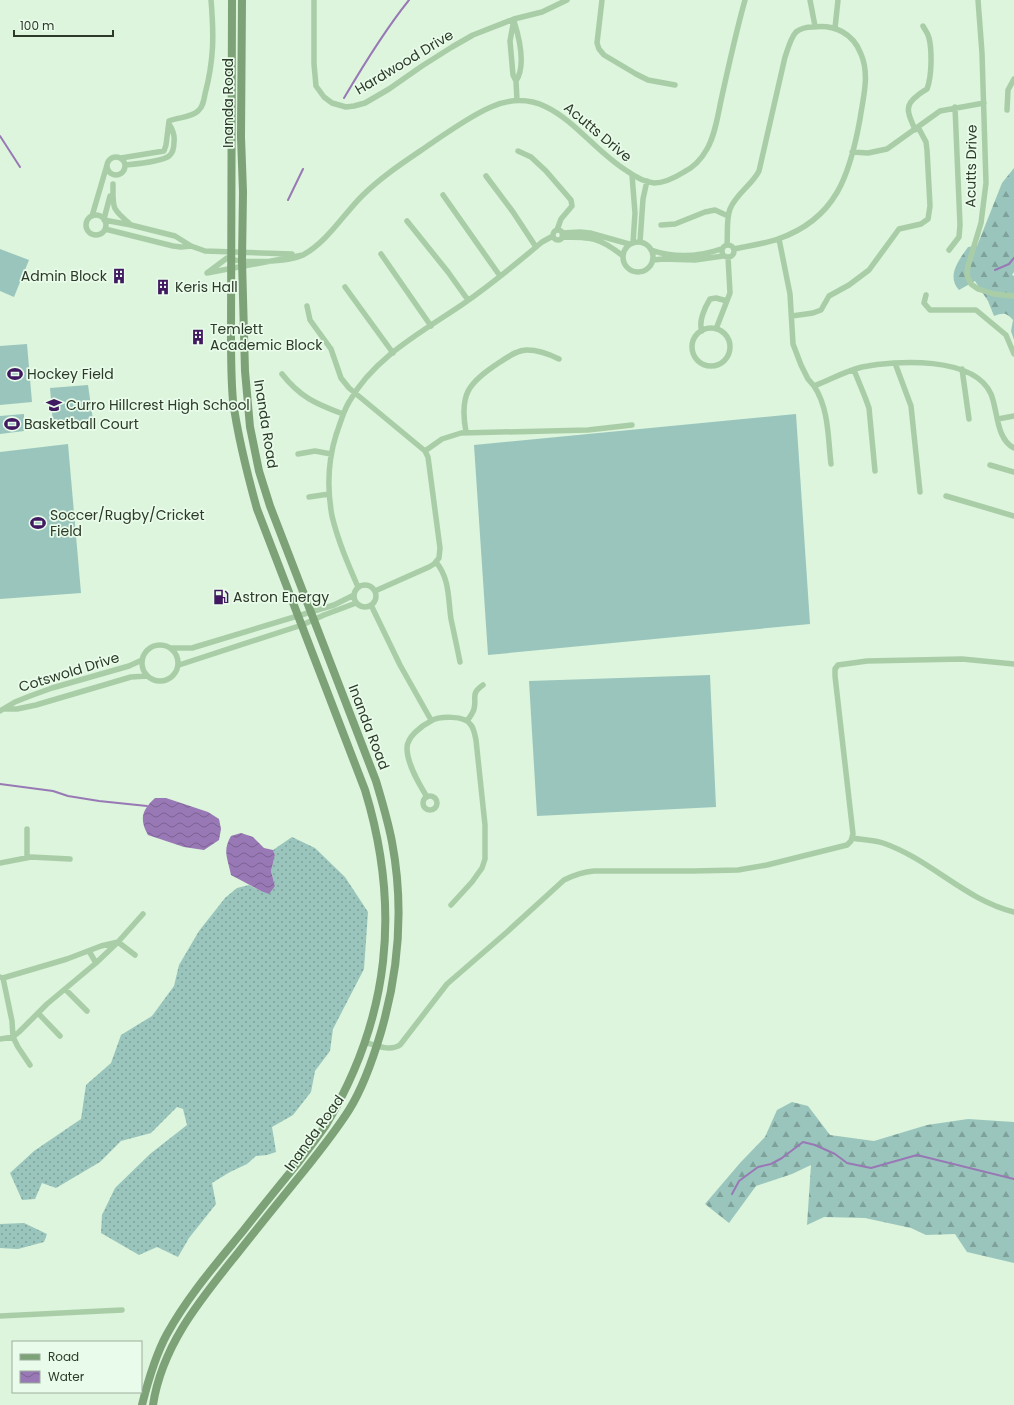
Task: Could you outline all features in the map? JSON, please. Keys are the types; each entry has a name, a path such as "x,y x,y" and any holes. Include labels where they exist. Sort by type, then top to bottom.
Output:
{"main road":[{"name":"Inanda Road","path":"142,1405 148,1380 156,1359 166,1335 175,1320 199,1286 280,1186 325,1126 355,1069 375,1010 386,941 382,860 375,825 365,790 257,509 244,462 236,424 232,376 232,0"},
{"name":"Inanda Road","path":"153,1405 164,1365 173,1344 188,1317 338,1127 361,1087 377,1046 391,995 397,956 398,895 394,852 385,811 376,781 270,506 254,449 248,413 245,378 242,261 242,0"}],"street":[{"path":"116,174 104,220 105,229 102,233 97,235 91,234 87,230 86,224 92,216 108,162 112,158 121,158 164,151 166,148 169,121 192,115 198,111 202,104 212,66 214,44 211,0"},
{"name":"Hardwood Drive","path":"314,0 314,64 316,86 324,97 332,103 346,107 365,103 389,89 452,47 483,31 514,19 542,12 567,0"},
{"path":"602,0 597,43 599,49 604,55 648,80 675,85"},
{"name":"Acutts Drive","path":"231,260 283,260 297,257 309,251 323,239 369,190 407,160 469,118 502,102 525,100 536,102 555,111 570,122 612,162 632,175 655,183 662,182 681,174 695,164 707,150 715,125 745,0"},
{"path":"810,0 815,26"},
{"path":"835,28 838,0"},
{"name":"Acutts Drive","path":"978,0 980,12 984,103 986,183 979,232 968,266 967,277 971,284 978,289 994,294 1014,296"},
{"path":"514,19 520,41 521,74 516,81"},
{"path":"514,19 510,42 513,75 516,81 517,100"},
{"path":"815,26 835,28 848,34 862,54 865,67 865,90 852,152 842,184 832,202 812,222 779,239 734,248 727,244 728,216 733,204 754,179 759,170 785,57 789,43 793,36 798,31 815,26"},
{"path":"792,316 819,311 823,308 829,296 849,285 869,270 899,229 921,224 928,219 930,206 926,142 908,113 908,105 912,99 927,89 930,78 930,41 923,26"},
{"path":"1007,110 1008,90 1014,79"},
{"path":"852,152 871,153 887,149 937,113 955,107 984,103"},
{"path":"949,250 959,237 960,226 955,107"},
{"path":"125,165 163,159 169,156 173,149 174,138 173,130 169,124"},
{"path":"358,587 338,538 332,517 329,494 331,454 343,414 354,393 374,370 393,352 468,300 536,247 553,236 557,240 560,234 561,219 572,206 571,200 546,171 531,157 518,151"},
{"path":"107,165 110,171 118,174 123,171 125,165 121,158"},
{"path":"622,256 624,251 631,243 635,214 632,175"},
{"path":"486,176 513,212 536,247"},
{"path":"640,242 643,199 647,181"},
{"path":"113,184 112,201 114,209 131,225"},
{"path":"443,195 500,276"},
{"path":"661,225 675,224 705,212 715,210 728,216"},
{"path":"92,216 98,216 104,220 175,236 191,246 205,251 303,254"},
{"path":"407,221 448,272 468,300"},
{"path":"105,229 174,246 191,246"},
{"path":"560,234 577,232 590,233 631,243 640,242 645,244 651,250 665,254 688,256 721,250 723,246 727,244"},
{"path":"560,234 585,237 601,241 622,256 625,266 633,272 648,269 653,260 651,250"},
{"path":"779,239 790,288 792,338 796,356 822,401 831,464"},
{"path":"653,260 664,258 699,260 726,257 734,253 734,248"},
{"path":"716,329 727,302 730,290 726,257 721,250"},
{"path":"231,260 227,258 207,273 303,254"},
{"path":"380,254 431,326"},
{"path":"345,287 393,352"},
{"path":"926,295 924,303 930,310 945,311 971,309 980,312 1006,334 1014,354"},
{"path":"702,331 701,328 703,318 710,299 716,298 727,302"},
{"path":"307,306 310,320 331,349 341,378 349,388 425,450 428,457 439,533 439,558 436,562 421,571 375,591"},
{"path":"711,328 716,329 726,335 730,345 730,351 725,361 715,366 704,365 699,362 693,352 694,341 696,336 702,331 711,328"},
{"path":"466,432 464,410 466,394 471,384 483,374 514,353 523,350 541,352 559,359"},
{"path":"814,386 854,370 883,364 895,363 940,365 962,369 978,377 986,385 992,396 1003,438 1014,448"},
{"path":"895,363 911,406 920,492"},
{"path":"962,369 969,419"},
{"path":"854,370 868,408 875,471"},
{"path":"282,374 297,392 317,405 343,414"},
{"path":"998,419 1014,416"},
{"path":"425,450 442,439 466,432 588,430 632,425"},
{"path":"298,454 315,451 331,454"},
{"path":"990,465 1014,472"},
{"path":"309,497 329,494"},
{"path":"946,496 1014,516"},
{"path":"436,562 442,569 446,581 451,617 460,662"},
{"path":"366,585 370,586 375,591 376,599 372,605 363,607 356,603 354,595 355,590 358,587 366,585"},
{"path":"171,648 177,656 179,665 174,676 163,682 146,676 142,660 148,649 154,646 160,645 171,648 192,648 334,605 354,595"},
{"path":"179,665 302,625 356,603"},
{"path":"372,605 400,665 432,720"},
{"path":"364,1042 391,1048 400,1045 447,984 558,885 572,876 582,872 594,870 724,871 743,869 767,865 840,848 847,845 852,838 851,812 835,676 836,666 867,660 933,659 962,659 1014,664"},
{"name":"Cotswold Drive","path":"2,710 15,702 30,696 72,682 129,666 142,660"},
{"name":"Cotswold Drive","path":"2,710 33,706 131,677 146,676"},
{"path":"72,682 76,693"},
{"path":"468,721 474,709 474,697 483,685"},
{"path":"30,696 33,706"},
{"path":"427,797 414,772 407,750 411,738 432,720 454,717 468,721 472,727 476,740 485,825 485,859 482,868 472,882 451,905"},
{"path":"27,829 27,858"},
{"path":"852,838 881,842 898,849 984,901 1001,909 1014,912"},
{"path":"0,863 27,858 45,857 70,859"},
{"path":"0,1039 13,1037 38,1013 96,963 118,942 143,914"},
{"path":"30,1065 13,1037 12,1021 2,978 39,968 118,942"},
{"path":"118,942 134,955"},
{"path":"89,951 96,963"},
{"path":"65,989 87,1011"},
{"path":"38,1013 60,1036"},
{"path":"0,1316 122,1310"}],"green space":[{"path":"1014,168 1014,272 1012,275 1014,276 1014,340 1011,331 1013,320 1004,314 994,316 988,301 975,281 959,290 955,285 954,274 955,268 968,247 977,246 1002,183"},
{"path":"0,249 29,260 14,297 0,291"},
{"name":"Hockey Field","path":"27,344 32,402 0,405 0,346"},
{"path":"88,385 93,420 53,424 50,388"},
{"name":"Basketball Court","path":"24,414 24,431 0,434 0,416"},
{"path":"796,414 810,624 488,655 474,445"},
{"name":"Soccer/Rugby/Cricket Field","path":"68,444 81,593 0,599 0,452"},
{"path":"710,675 716,807 537,816 529,681"},
{"path":"292,837 315,848 345,877 368,912 364,969 333,1029 330,1051 315,1071 311,1092 293,1115 272,1127 276,1152 256,1156 247,1164 212,1183 216,1204 189,1238 178,1257 157,1247 139,1255 101,1233 102,1215 115,1188 150,1154 187,1125 183,1109 177,1107 151,1133 121,1141 100,1162 56,1188 42,1183 35,1199 22,1200 10,1173 34,1151 81,1119 86,1085 111,1063 121,1035 152,1016 174,986 179,965 199,931 225,898 237,888 249,885 261,891 275,886 271,871 275,855 273,850"},
{"path":"792,1102 808,1106 830,1135 874,1141 927,1125 968,1119 1014,1122 1014,1263 967,1252 955,1234 926,1235 911,1228 865,1218 824,1217 807,1225 811,1165 792,1174 756,1186 729,1223 705,1204 740,1163 765,1137 777,1110"},
{"path":"24,1223 47,1234 44,1242 18,1249 0,1248 0,1224"}],"water":[{"path":"155,798 166,798 208,812 219,819 221,829 219,840 204,850 184,847 148,835 143,824 143,815 147,807"},
{"path":"241,833 253,837 264,848 273,850 275,855 271,871 275,886 269,894 231,875 226,855 228,841 231,836"}],"waterway":[{"path":"344,98 367,60 409,0"},
{"path":"0,136 20,167"},
{"path":"288,200 303,169"},
{"path":"995,270 1009,264 1014,258"},
{"path":"0,784 53,791 68,796 99,801 147,806"},
{"path":"732,1194 739,1181 758,1167 771,1164 782,1158 803,1142 815,1145 835,1154 847,1163 871,1168 917,1155 1014,1179"}],"place":[{"name":"Admin Block","path":"119,276"},
{"name":"Keris Hall","path":"163,287"},
{"name":"Temlett Academic Block","path":"198,337"},
{"name":"Hockey Field","path":"15,374"},
{"name":"Curro Hillcrest High School","path":"54,405"},
{"name":"Basketball Court","path":"12,424"},
{"name":"Soccer/Rugby/Cricket Field","path":"38,523"},
{"name":"Astron Energy","path":"221,597"}]}
